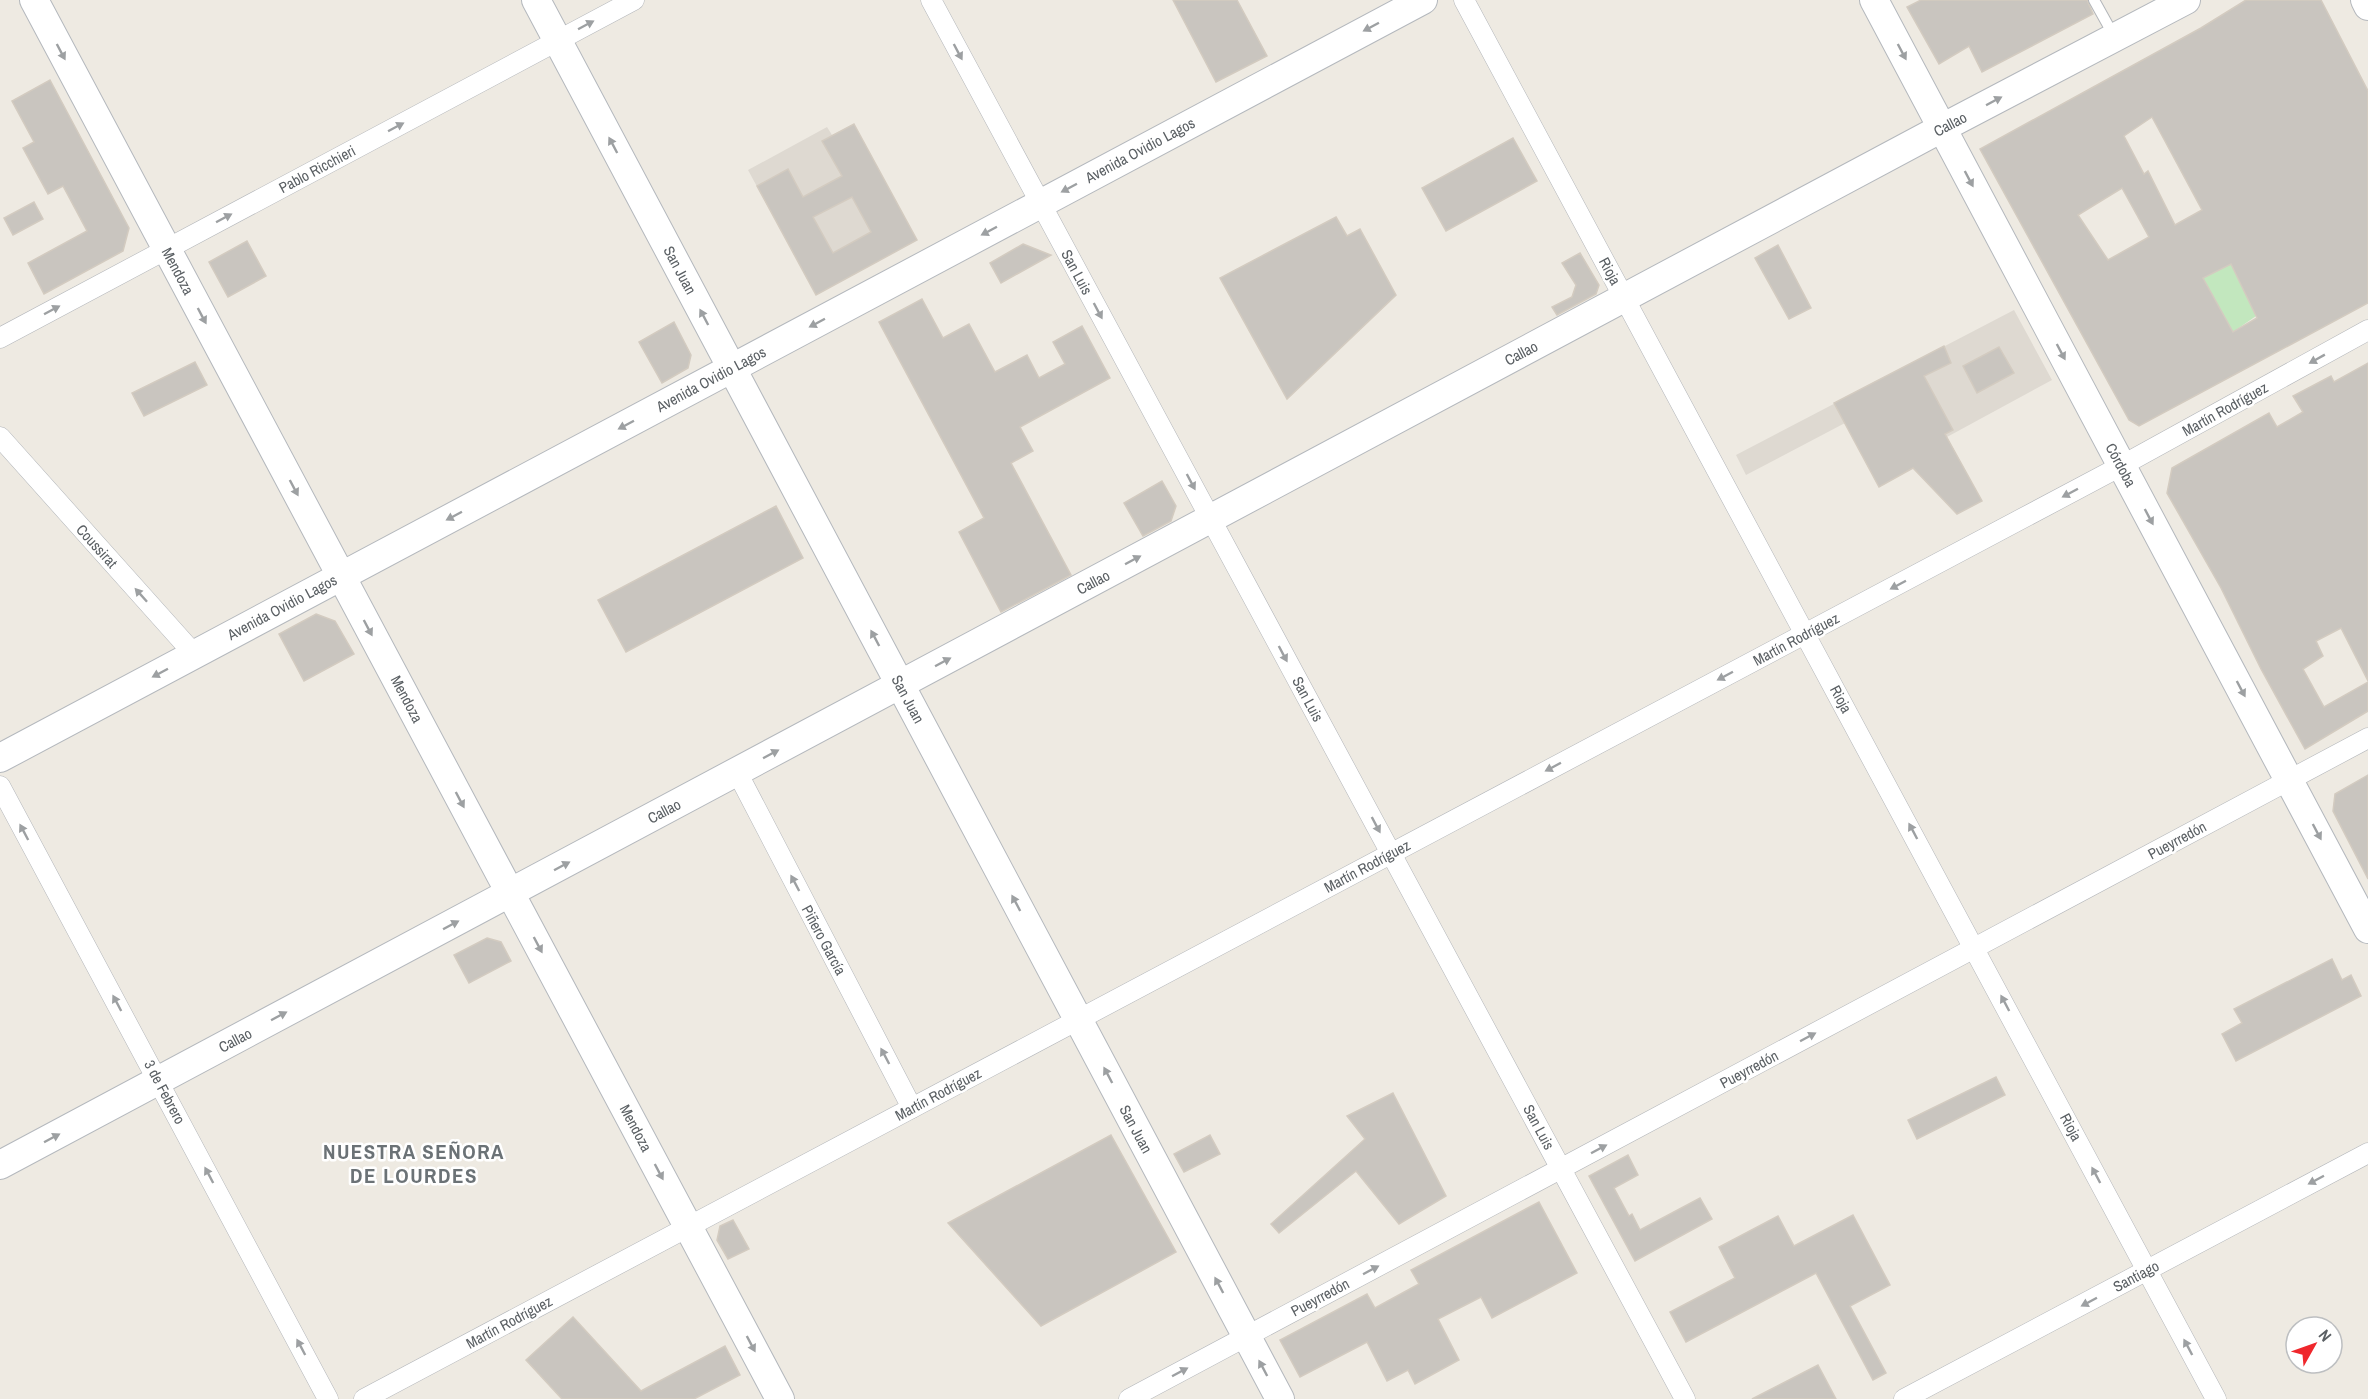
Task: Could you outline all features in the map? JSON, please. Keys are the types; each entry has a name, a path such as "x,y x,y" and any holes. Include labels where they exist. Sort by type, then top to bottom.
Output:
{"main road":[{"name":"Mendoza","path":"34,0 780,1399"},
{"name":"San Juan","path":"536,0 1280,1399"},
{"name":"Avenida Ovidio Lagos","path":"0,758 1423,0"},
{"name":"Córdoba","path":"1874,0 2368,929"},
{"name":"Callao","path":"0,1166 1942,128 2186,0"},
{"path":"2365,0 2368,6"}],"street":[{"name":"Pablo Ricchieri","path":"0,338 634,0"},
{"name":"San Luis","path":"931,0 1685,1399"},
{"name":"Rioja","path":"1464,0 1976,948 2216,1399"},
{"name":"Martín Rodríguez","path":"364,1399 2121,466 2368,330"},
{"name":"Coussirat","path":"0,437 194,654"},
{"name":"Pueyrredón","path":"1129,1399 2368,738"},
{"name":"Piñero García","path":"736,772 912,1108"},
{"name":"3 de Febrero","path":"0,786 328,1399"},
{"name":"Santiago","path":"1904,1399 2368,1153"}],"lane":[{"path":"2094,0 2115,37"}],"shaded area":[{"path":"854,124 917,240 816,295 748,170 827,127 832,135"},
{"path":"2014,310 2052,380 1947,437 1982,501 1957,514 1913,468 1879,487 1845,423 1746,475 1736,455"}],"green space":[{"path":"2231,264 2256,316 2233,332 2203,278"}],"building":[{"path":"1173,0 1237,0 1267,56 1216,82"},
{"path":"1921,0 2087,0 2093,14 1982,72 1969,46 1939,64 1907,7"},
{"path":"2246,0 2321,0 2368,91 2368,303 2139,426 2129,420 1980,149 2201,28","holes":["2152,117 2202,210 2175,225 2148,171 2144,174 2124,136","2122,188 2149,237 2108,260 2078,215","2231,264 2257,318 2233,332 2203,278"]},
{"path":"50,80 129,228 123,251 44,294 28,263 87,231 63,186 48,194 23,148 34,142 12,101"},
{"path":"854,124 917,240 816,295 757,186 788,169 803,197 842,176 822,141","holes":["852,197 871,232 833,253 813,217"]},
{"path":"1513,138 1537,181 1446,231 1422,188"},
{"path":"34,202 43,219 13,235 4,218"},
{"path":"1336,217 1347,236 1360,229 1396,295 1287,399 1220,278"},
{"path":"247,241 266,276 228,297 209,262"},
{"path":"1023,244 1051,255 1001,283 990,263"},
{"path":"1778,245 1811,308 1789,319 1755,258"},
{"path":"1580,253 1599,285 1596,294 1557,315 1552,307 1572,297 1576,285 1562,263"},
{"path":"922,299 943,338 969,324 995,372 1027,355 1039,378 1065,364 1053,342 1082,326 1110,378 1020,427 1033,451 1011,463 1071,575 1001,612 959,532 984,518 879,322"},
{"path":"674,322 691,355 688,368 662,383 639,342"},
{"path":"1944,346 1951,363 1924,376 1953,430 1945,434 1982,501 1957,514 1913,468 1879,487 1834,403"},
{"path":"1999,347 2014,373 1977,393 1963,366"},
{"path":"195,362 207,385 144,416 132,393"},
{"path":"2368,363 2368,681 2341,628 2316,641 2323,656 2303,669 2324,707 2368,682 2368,711 2305,749 2261,669 2221,588 2167,493 2172,468 2269,413 2277,427 2303,412 2293,396 2331,376 2334,382"},
{"path":"1162,481 1176,506 1171,521 1143,536 1124,503"},
{"path":"776,506 803,558 626,652 598,600"},
{"path":"316,614 335,621 354,654 304,681 279,634"},
{"path":"2368,775 2368,879 2333,811 2335,794"},
{"path":"487,938 501,942 511,961 469,983 454,955"},
{"path":"2332,959 2342,980 2351,975 2361,996 2236,1061 2222,1034 2242,1023 2234,1009"},
{"path":"1996,1077 2005,1095 1917,1139 1908,1120"},
{"path":"1393,1093 1446,1196 1399,1224 1356,1171 1279,1233 1271,1224 1365,1139 1347,1116"},
{"path":"1111,1135 1176,1252 1041,1326 948,1223"},
{"path":"1210,1135 1220,1154 1184,1172 1174,1154"},
{"path":"1628,1155 1638,1175 1614,1188 1629,1216 1632,1214 1640,1230 1700,1198 1712,1219 1635,1261 1589,1176"},
{"path":"1539,1202 1577,1273 1492,1318 1481,1297 1438,1319 1459,1360 1415,1384 1408,1370 1387,1381 1367,1342 1300,1377 1280,1340 1367,1294 1375,1308 1419,1284 1411,1270"},
{"path":"1853,1215 1890,1285 1850,1306 1886,1373 1873,1380 1816,1273 1686,1342 1670,1312 1735,1278 1719,1247 1778,1216 1794,1246"},
{"path":"733,1220 749,1249 728,1259 717,1240 720,1226"},
{"path":"573,1317 641,1391 725,1346 740,1375 694,1399 562,1399 526,1360"},
{"path":"1818,1365 1836,1399 1752,1399"}],"district":[{"name":"NUESTRA SEÑORA DE LOURDES","path":"414,1163"}]}
